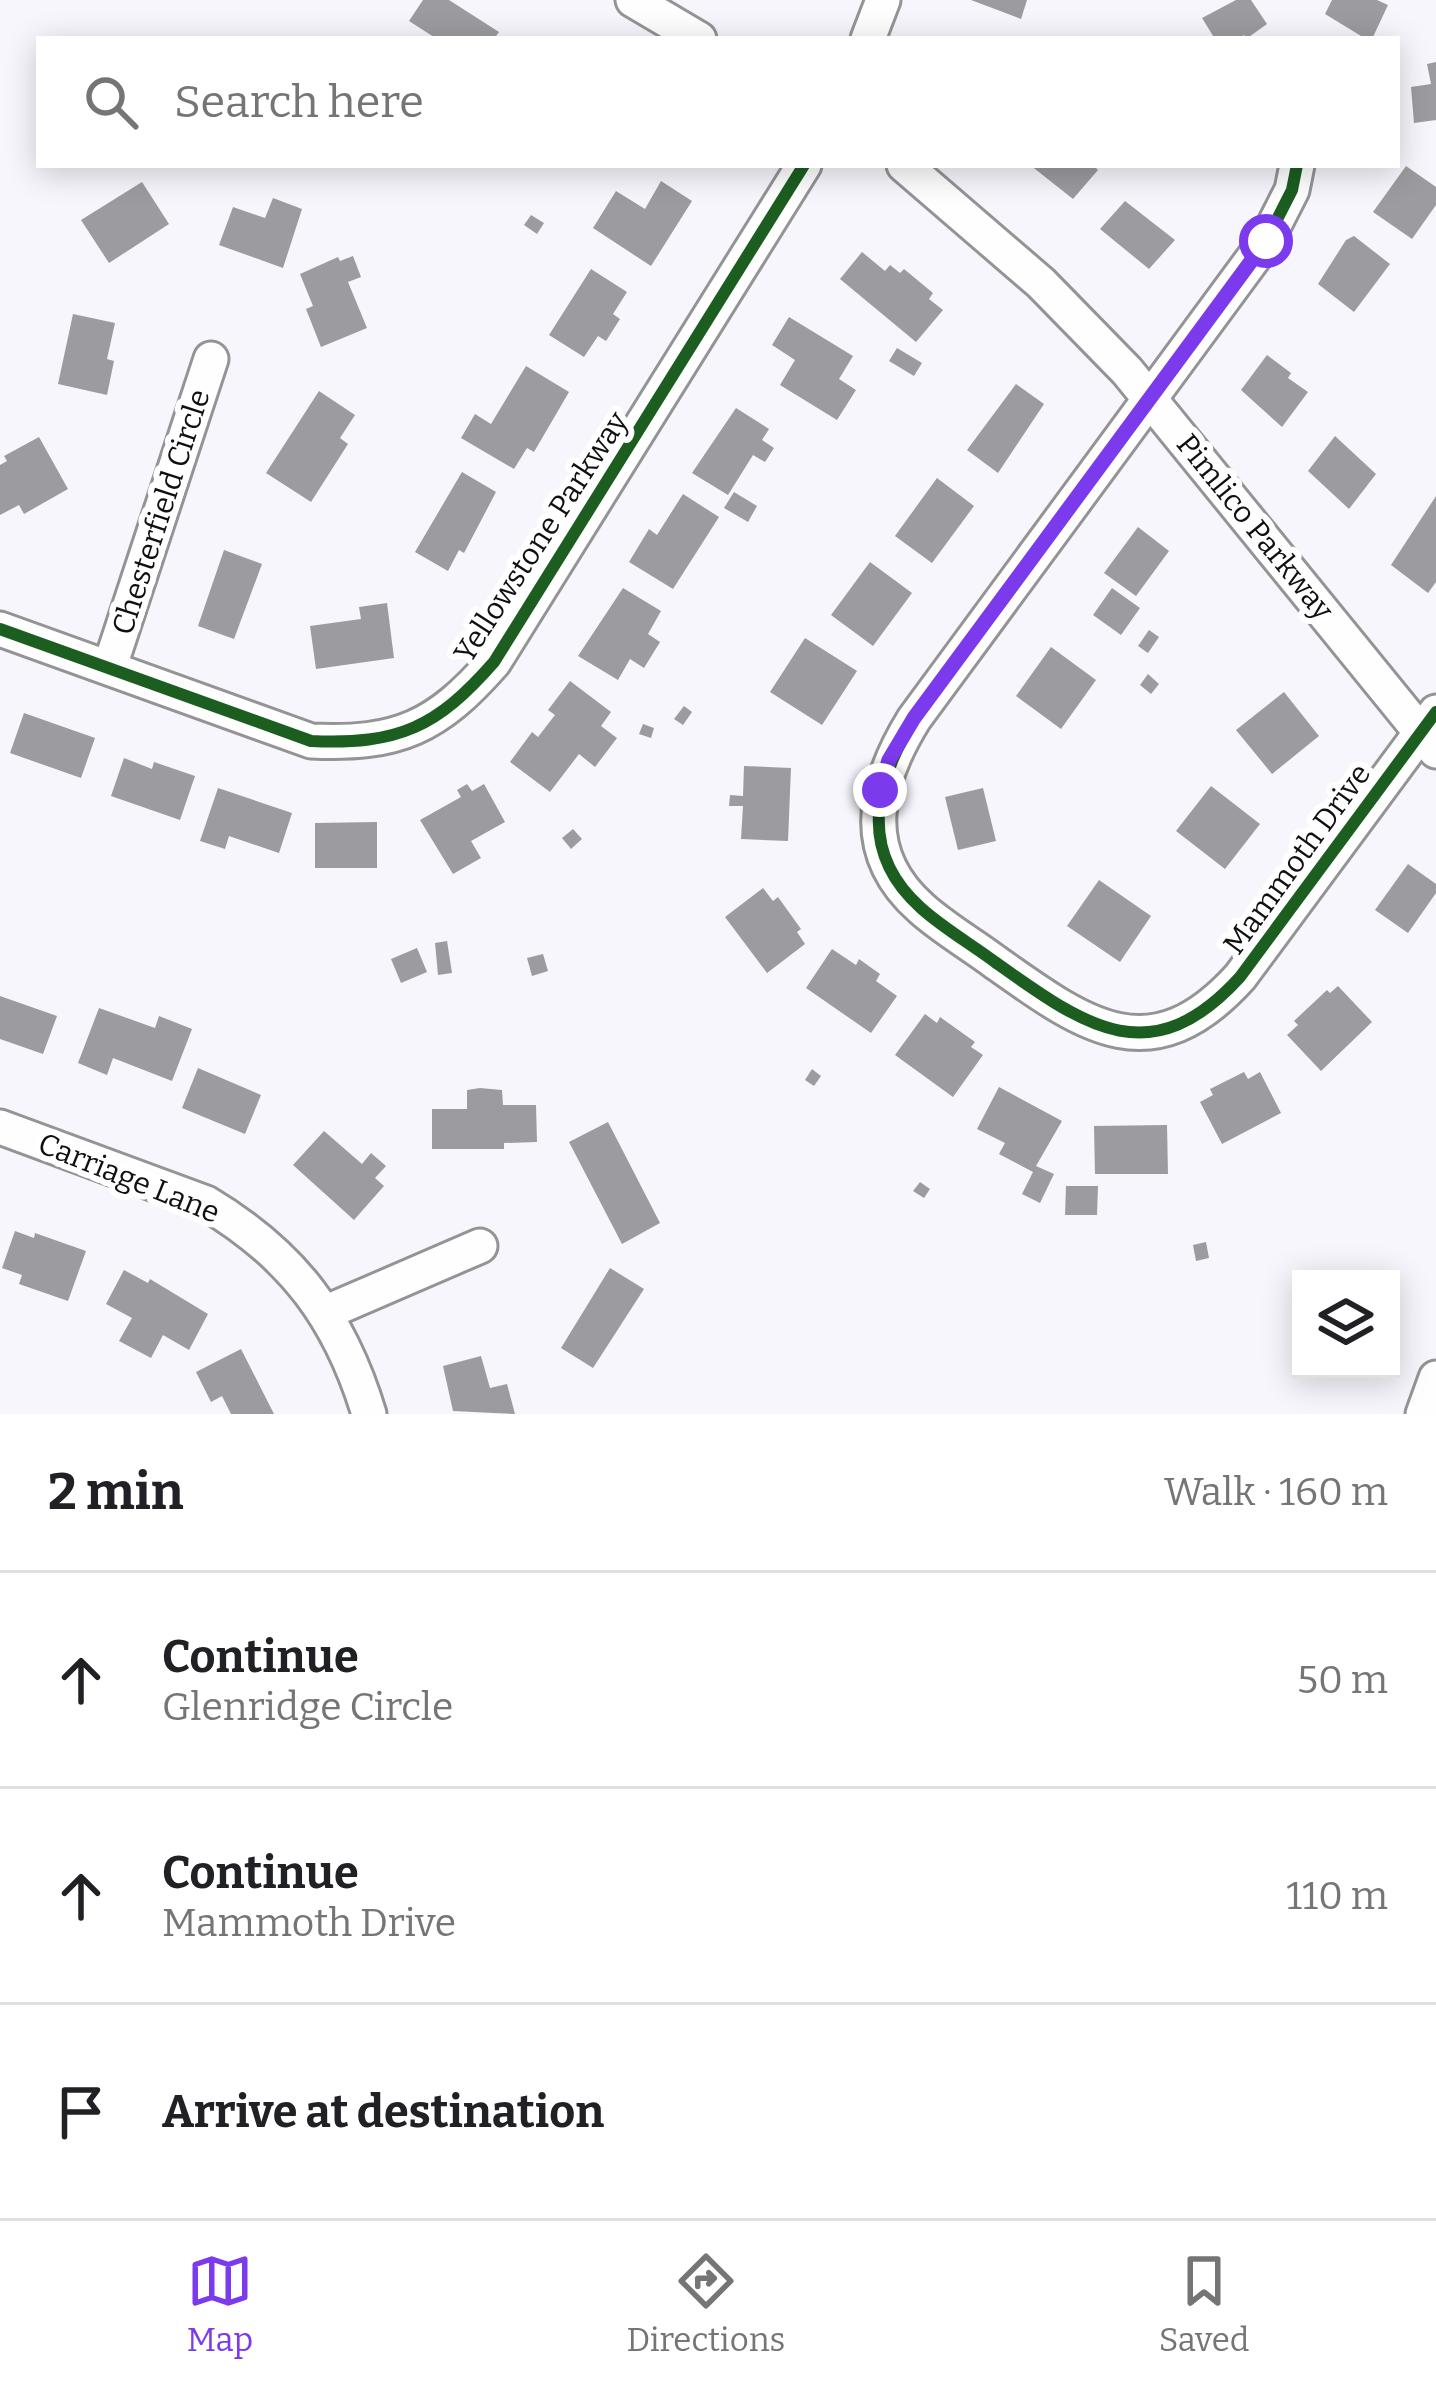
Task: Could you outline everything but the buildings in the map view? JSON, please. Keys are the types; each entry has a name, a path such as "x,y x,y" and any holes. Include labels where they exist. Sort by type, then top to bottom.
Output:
{"street":[{"path":"633,0 694,36"},
{"path":"869,36 883,0"},
{"name":"Yellowstone Parkway","path":"0,628 311,741 352,743 432,722 459,701 494,662 802,168"},
{"name":"Pimlico Parkway","path":"907,168 1041,283 1151,400 1431,732"},
{"name":"Mammoth Drive","path":"1296,168 1292,190 1266,241 914,718 889,760 880,790 883,847 897,880 920,908 1062,1010 1095,1025 1131,1033 1162,1031 1192,1021 1214,1006 1431,732"},
{"name":"Chesterfield Circle","path":"110,666 211,359"},
{"name":"Carriage Lane","path":"0,1126 206,1203 262,1243 327,1312 356,1370 369,1414"},
{"path":"327,1312 479,1246"},
{"path":"1423,1414 1436,1378"}],"cycle path":[{"path":"0,629 311,741 393,735 434,717 494,662 802,168"},
{"path":"1296,168 1292,190 1266,241 914,719 882,791 880,840 901,886 948,929 1089,1021 1147,1032 1177,1025 1208,1007 1240,977 1436,712"}],"route":[{"path":"880,790 889,760 914,718 1266,241"}]}
